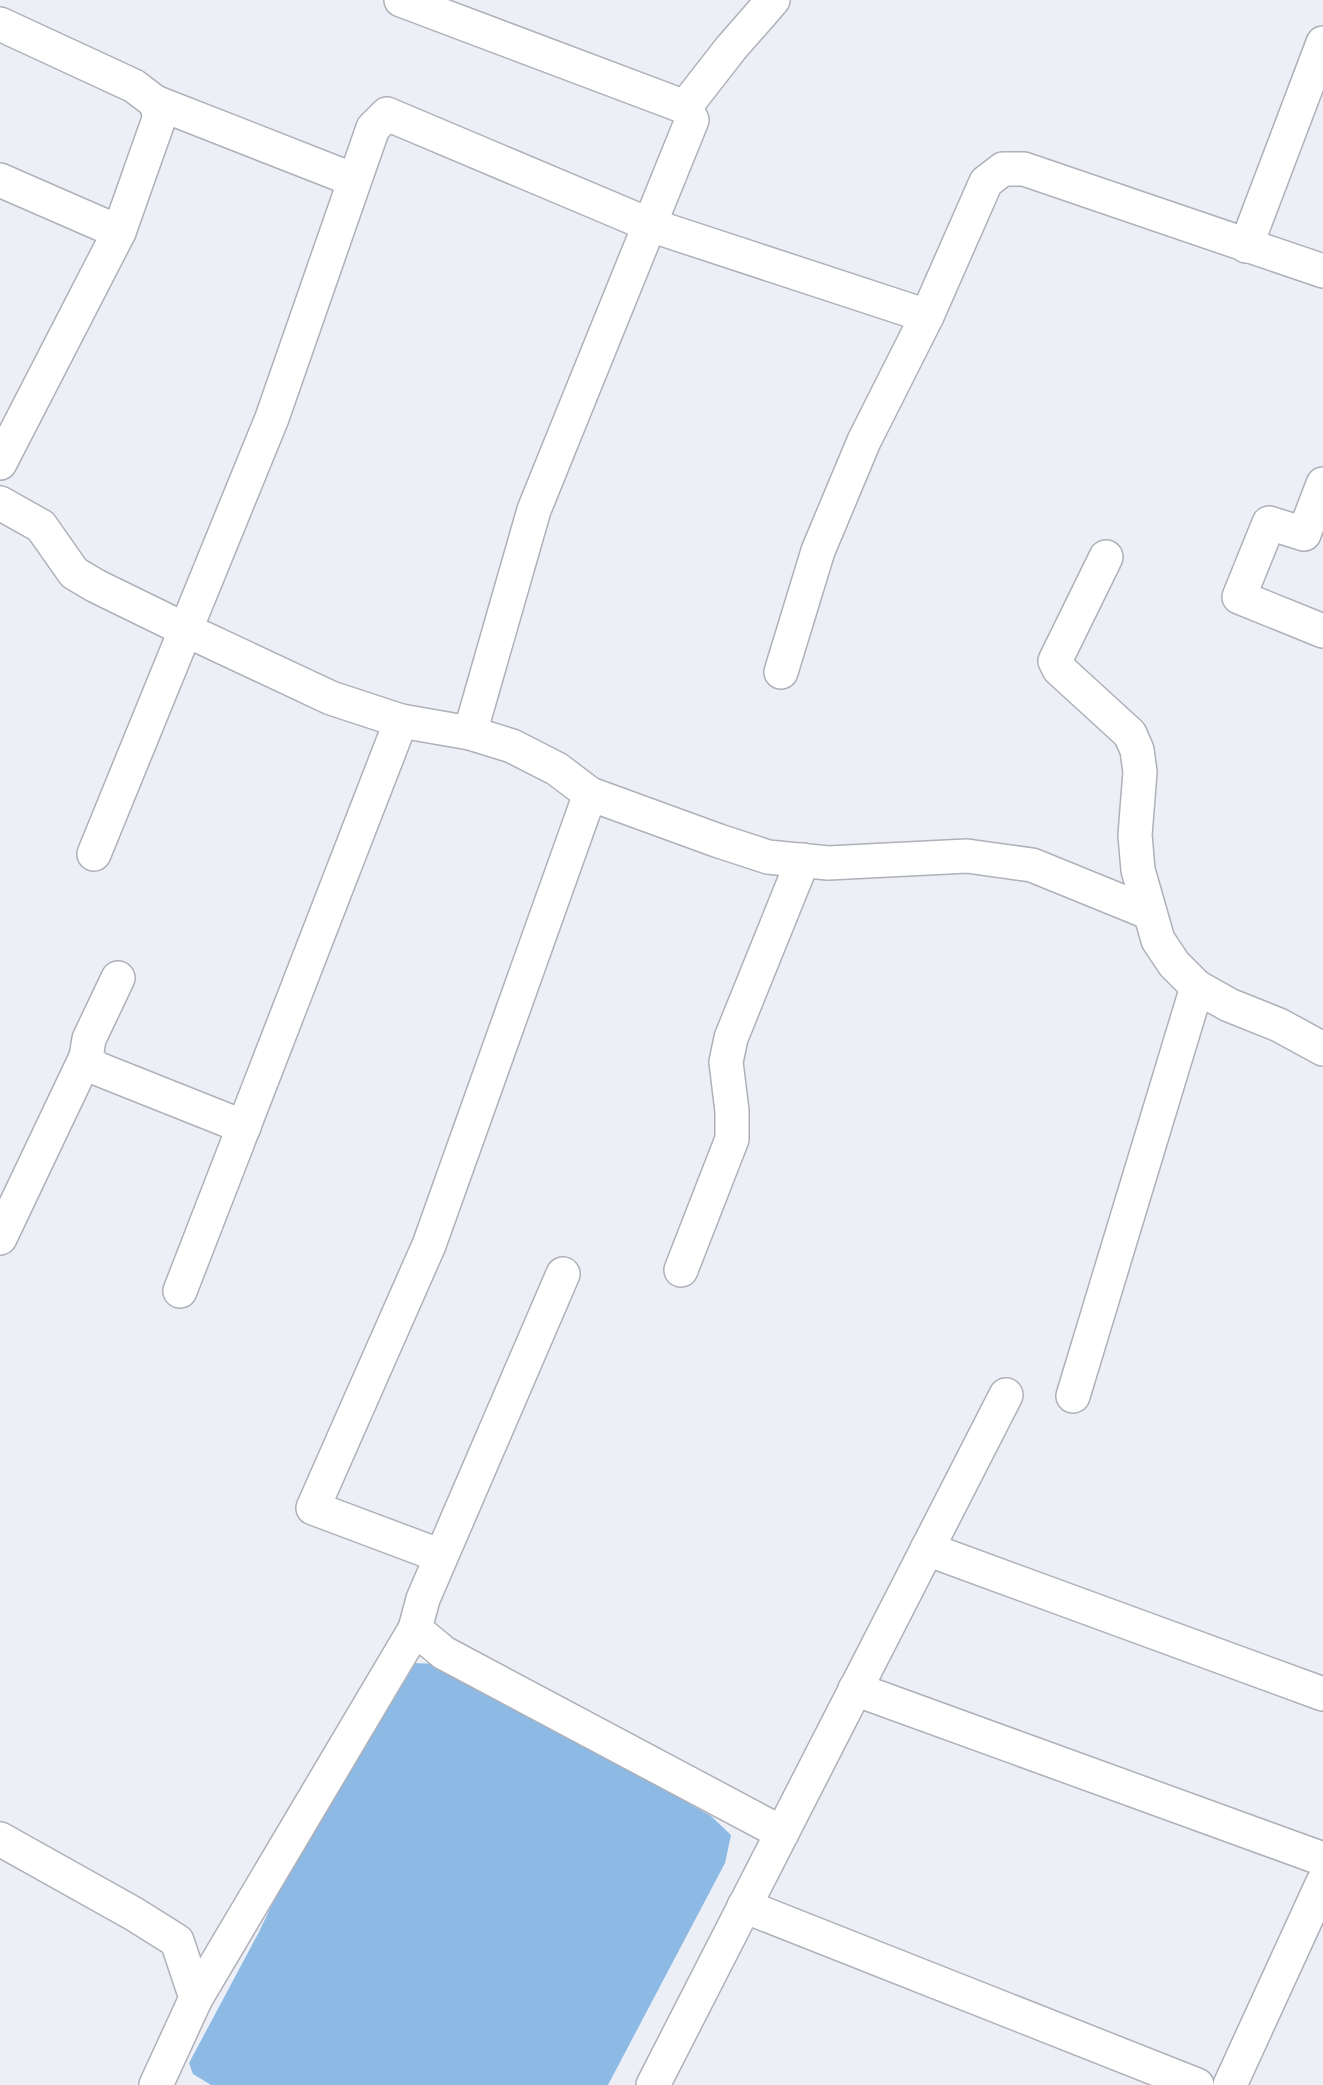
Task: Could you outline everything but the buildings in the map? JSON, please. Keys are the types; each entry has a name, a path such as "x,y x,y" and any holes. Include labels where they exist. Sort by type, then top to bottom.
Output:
{"street":[{"path":"401,0 686,107 692,120 534,510 470,733"},
{"path":"686,107 731,48 773,0"},
{"path":"0,24 134,86 155,102 354,180"},
{"path":"1246,246 1323,43"},
{"path":"0,463 119,232 159,116 155,102"},
{"path":"94,854 272,418 373,128 387,114 650,225 927,316"},
{"path":"781,672 818,551 864,441 927,316 986,183 1003,169 1024,170 1323,271"},
{"path":"0,180 119,232"},
{"path":"1323,484 1304,534 1269,523 1239,597 1323,631"},
{"path":"0,503 41,526 74,573 96,586 331,698 401,721 470,733 512,746 557,769 590,794 768,857 828,862 967,856 1032,865 1150,913"},
{"path":"1106,557 1055,661 1059,669 1130,734 1137,750 1140,772 1135,835 1138,870 1158,940 1174,964 1197,987 1230,1005 1279,1025 1323,1049"},
{"path":"180,1291 401,721"},
{"path":"441,1556 313,1508 429,1245 590,794"},
{"path":"681,1270 732,1139 731,1102 726,1062 731,1038 802,860"},
{"path":"0,1238 86,1057 89,1040 118,978"},
{"path":"1073,1396 1197,987"},
{"path":"86,1057 96,1068 115,1077 244,1127"},
{"path":"156,2085 196,1998 415,1629 423,1599 563,1274"},
{"path":"653,2085 1006,1395"},
{"path":"927,1549 1323,1694"},
{"path":"415,1629 444,1653 782,1833"},
{"path":"855,1689 1323,1859"},
{"path":"0,1839 134,1914 177,1941 196,1998"},
{"path":"1230,2085 1323,1882"},
{"path":"744,1906 1197,2085"}],"water":[{"path":"411,1663 443,1664 711,1816 731,1835 725,1863 608,2085 211,2085 193,2074 189,2063 259,1932 313,1818"}]}
